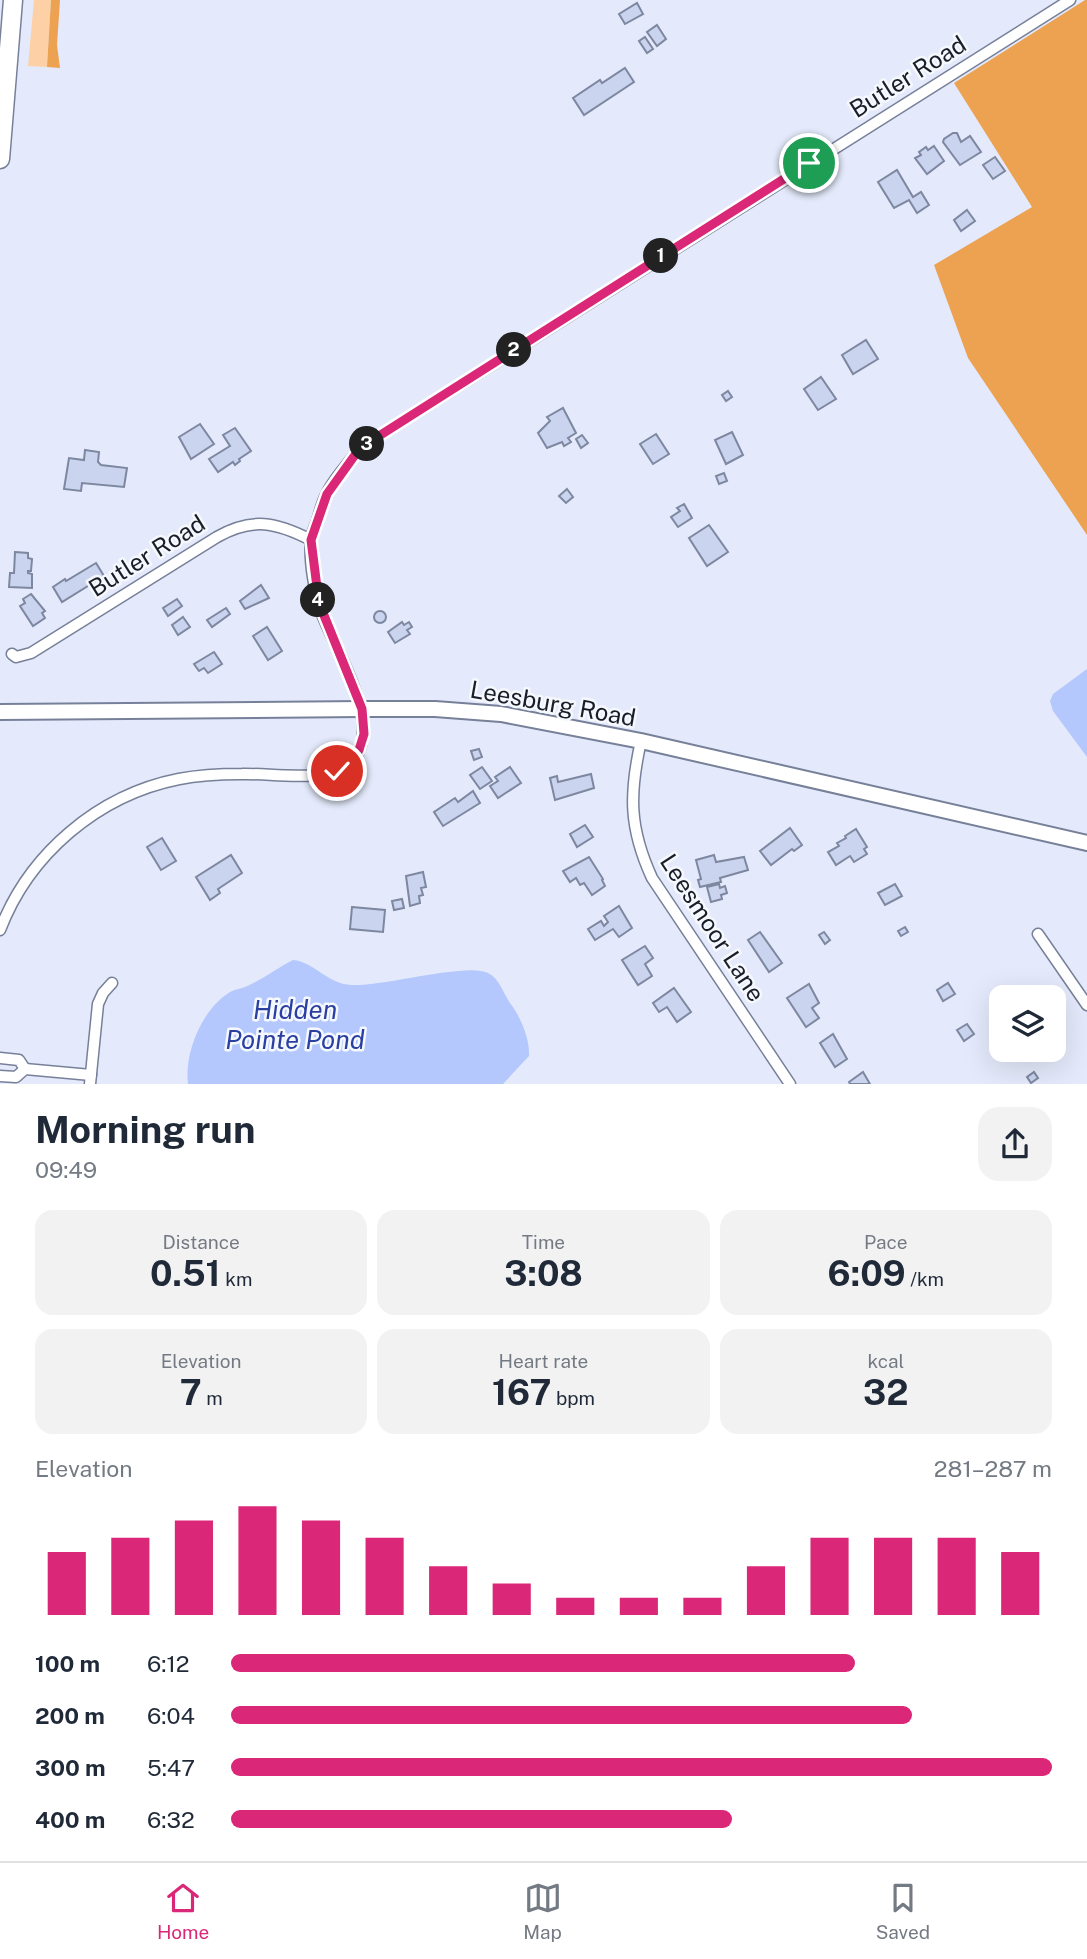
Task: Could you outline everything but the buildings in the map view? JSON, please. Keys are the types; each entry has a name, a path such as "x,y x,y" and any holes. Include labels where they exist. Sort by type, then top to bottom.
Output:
{"highway":[{"path":"0,159 13,0"}],"main road":[{"name":"Leesburg Road","path":"0,712 435,709 502,714 641,741 1087,843"}],"street":[{"name":"Butler Road","path":"362,709 319,603 311,540 327,494 360,448 1070,0"},
{"name":"Butler Road","path":"12,654 16,657 38,649 217,537 241,525 274,525 311,540"},
{"path":"0,930 10,904 35,867 83,821 118,801 179,779 243,774 311,775 334,772 352,760 359,750 364,734 362,709"},
{"name":"Leesmoor Lane","path":"641,741 635,766 633,800 634,826 640,852 652,878 790,1084"},
{"path":"1038,934 1087,1005"},
{"path":"0,1058 19,1060 25,1069 90,1080 98,1004 112,983"},
{"path":"0,1076 16,1077 25,1069"}],"shaded area":[{"path":"34,0 51,0 47,67 28,66"},
{"path":"51,0 60,0 57,45 60,68 47,67"},
{"path":"1085,0 1087,535 968,358 934,265 1032,207 954,83"}],"water":[{"path":"1087,669 1087,757 1053,711 1050,701 1053,694"},
{"name":"Hidden Pointe Pond","path":"293,960 308,965 335,981 351,985 444,972 477,970 488,973 498,982 521,1021 528,1042 529,1056 503,1084 188,1084 192,1046 211,1009 230,992 251,984"}],"route":[{"path":"337,771 352,760 359,750 364,734 362,709 322,614 316,588 311,540 327,494 360,448 809,163"}]}
